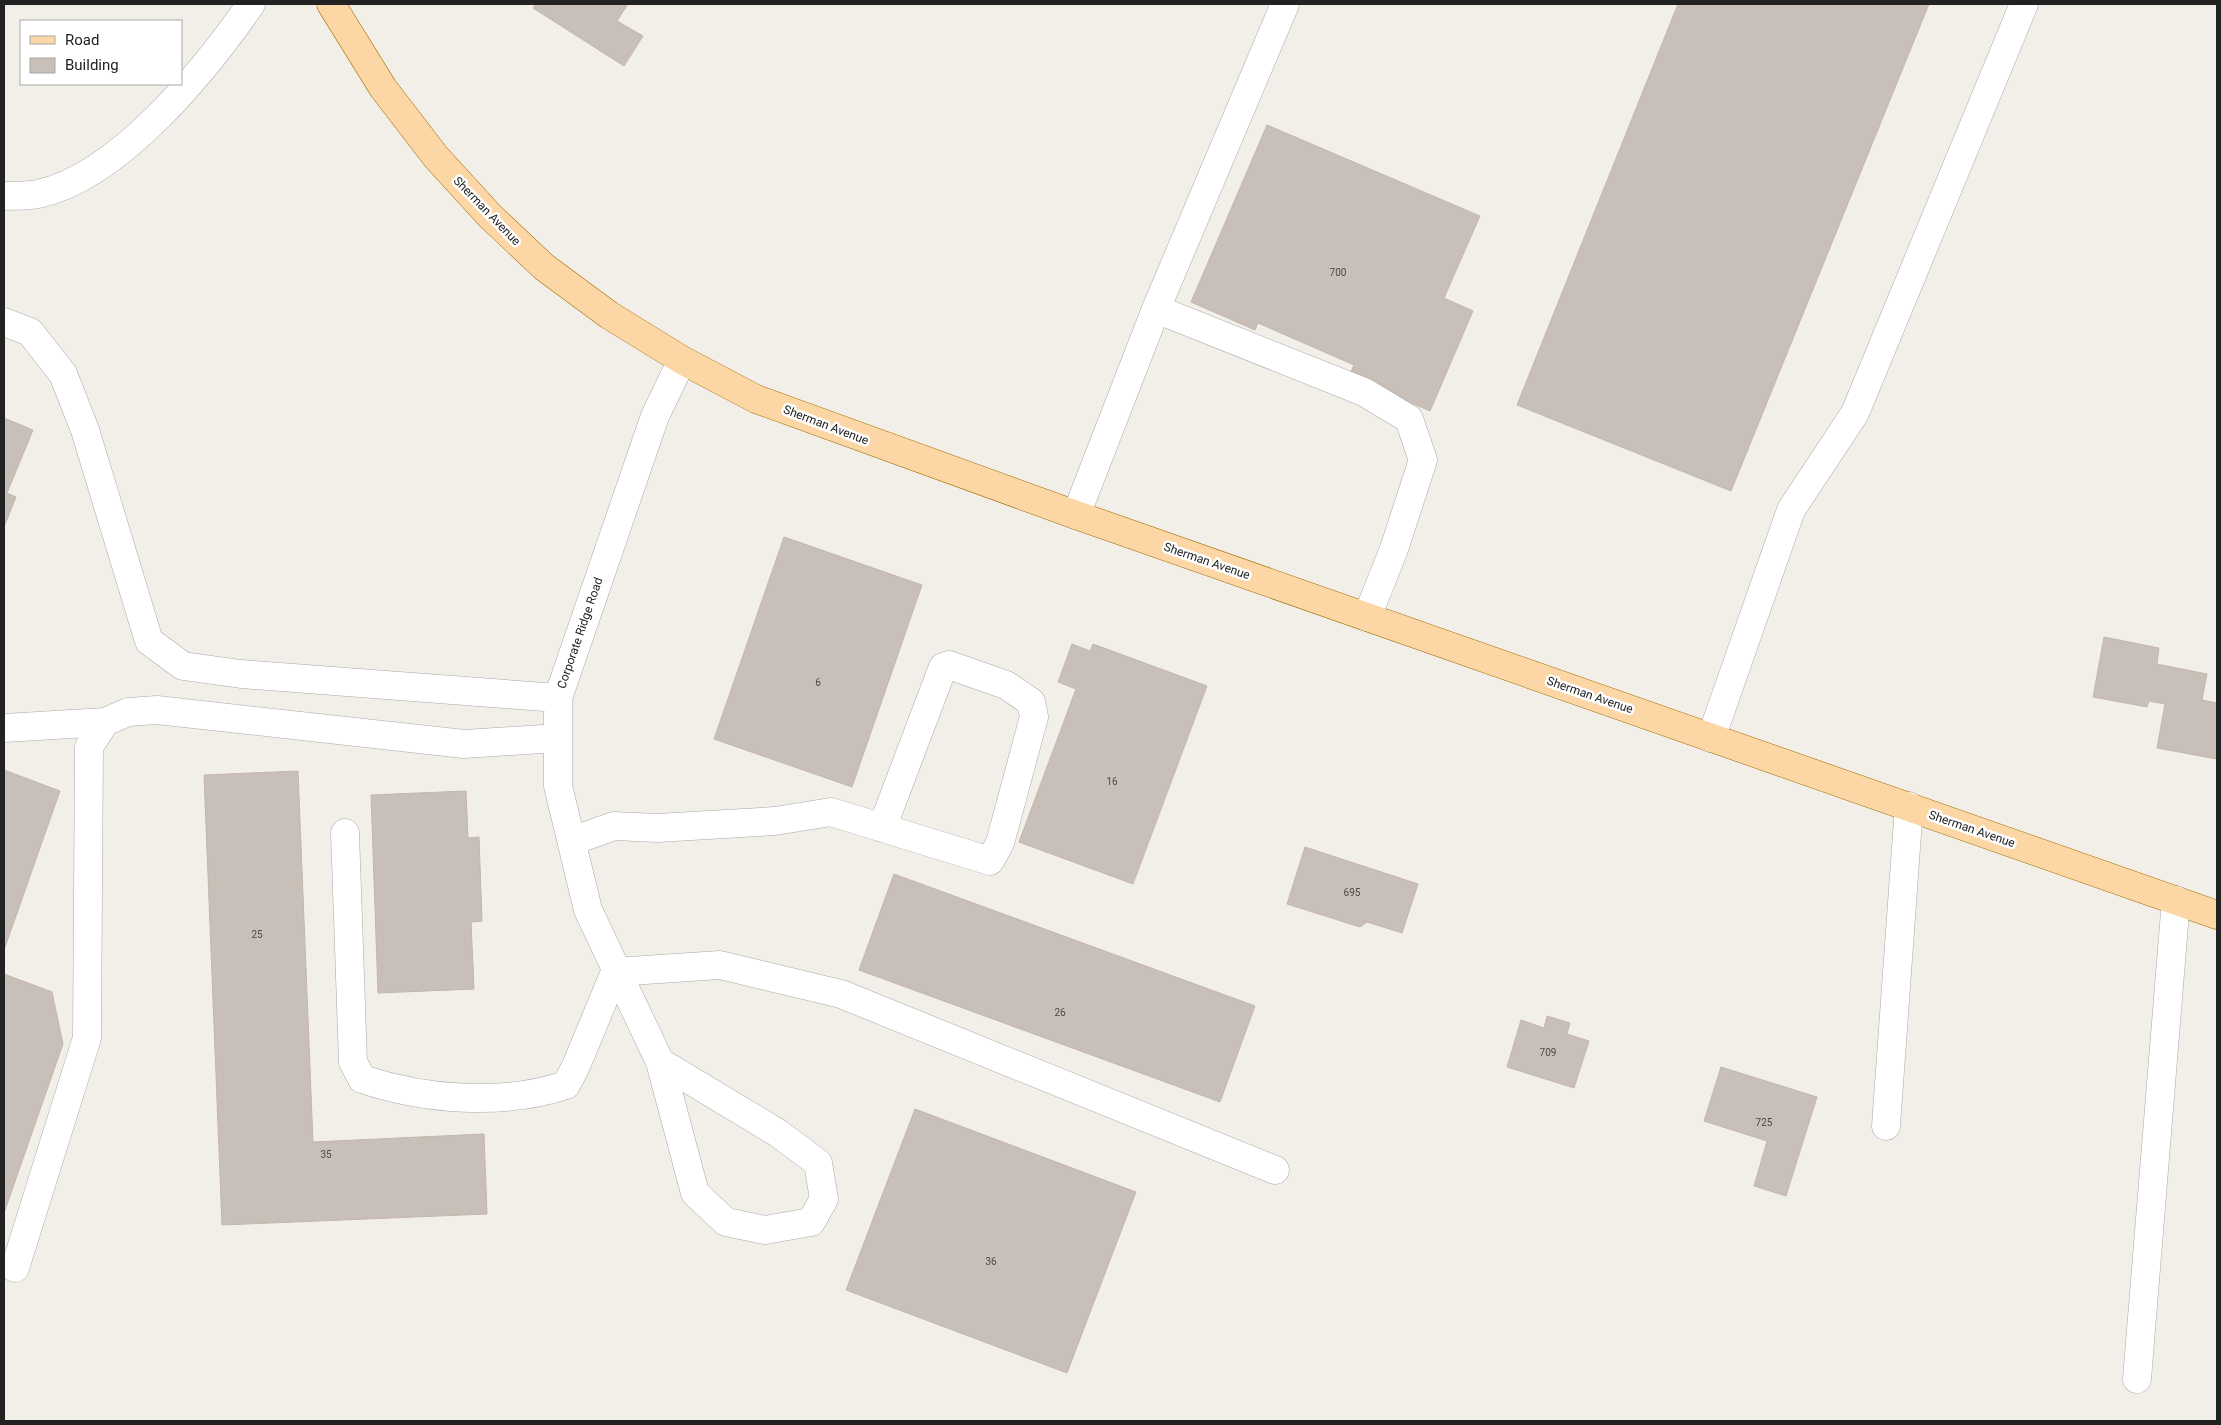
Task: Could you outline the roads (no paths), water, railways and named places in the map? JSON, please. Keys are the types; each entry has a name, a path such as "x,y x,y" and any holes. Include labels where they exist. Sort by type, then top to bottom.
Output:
{"main road":[{"name":"Sherman Avenue","path":"331,4 383,88 436,157 490,216 544,267 609,315 682,360 756,399 1076,515 2217,915"}],"street":[{"path":"4,196 39,194 74,180 106,163 152,124 229,35 251,4"},
{"path":"1076,515 1156,309 1285,4"},
{"path":"1711,738 1791,510 1855,413 2024,4"},
{"path":"1156,309 1364,392 1408,419 1423,460 1394,549 1367,616"},
{"path":"4,322 30,332 63,374 85,430 148,640 183,666 241,674 558,698"},
{"name":"Corporate Ridge Road","path":"660,1062 778,1133 818,1163 824,1199 811,1222 765,1230 726,1222 695,1193 660,1062 615,972 588,910 558,786 558,698 655,416 682,360"},
{"path":"572,841 614,826 657,828 774,821 832,812 882,828 990,861 1000,843 1034,718 1031,702 1006,685 949,666 943,667 882,828"},
{"path":"4,728 105,722 128,712 157,710 464,744 558,738"},
{"path":"15,1268 87,1038 89,747 105,722"},
{"path":"1886,1126 1908,806"},
{"path":"345,833 353,1062 362,1079 417,1093 474,1098 539,1094 566,1085 576,1066 615,972 720,965 841,994 1276,1170"},
{"path":"2137,1379 2176,900"}]}
